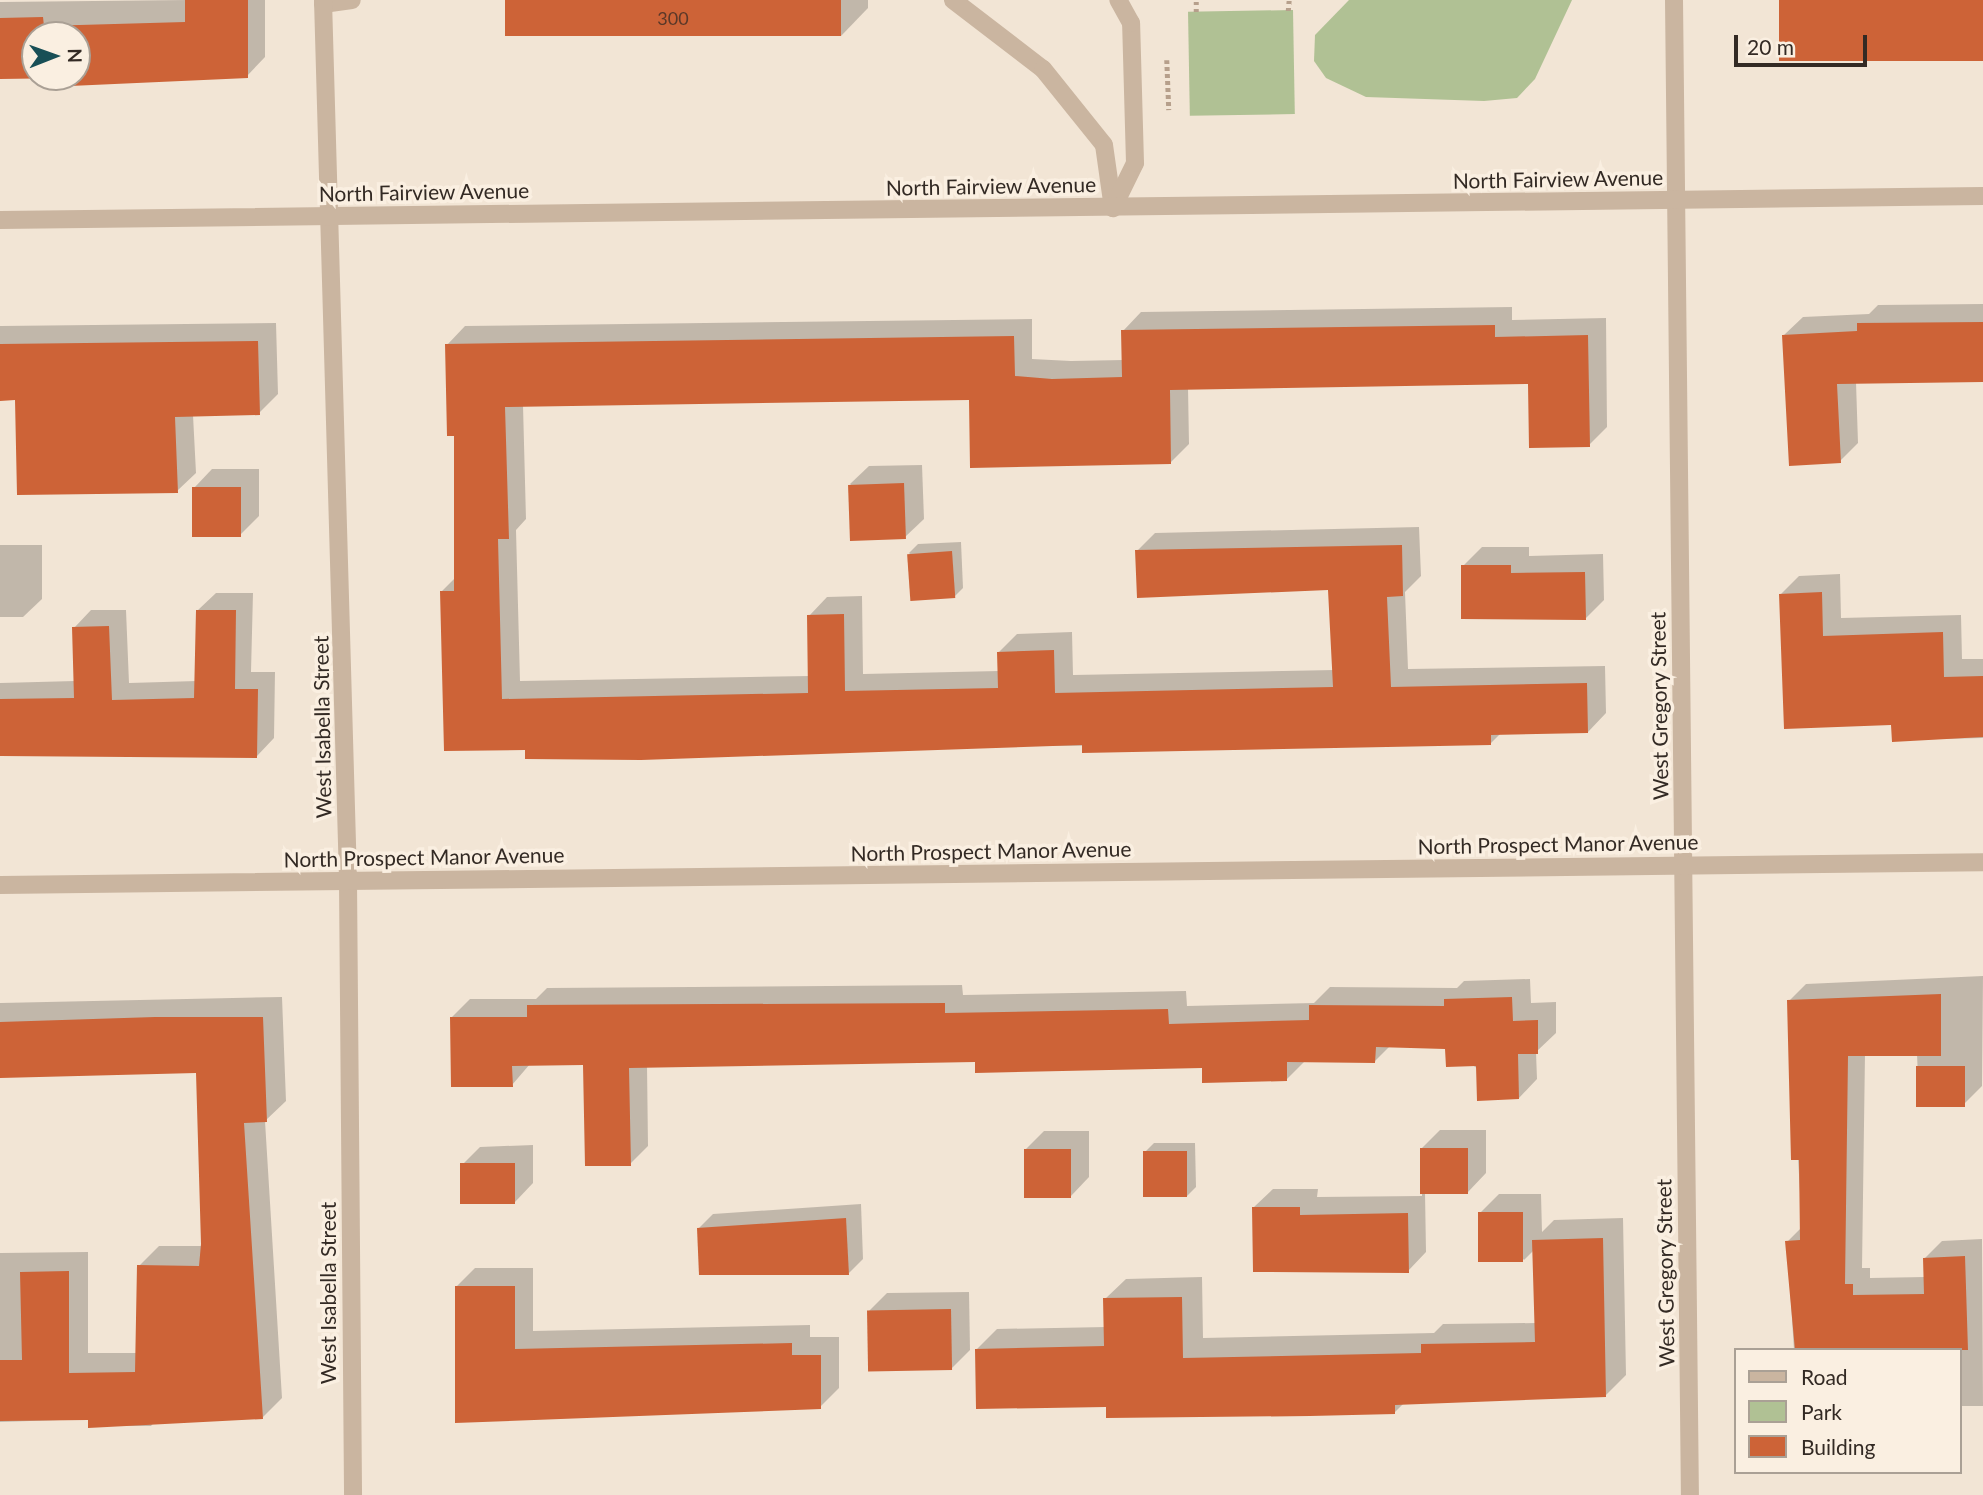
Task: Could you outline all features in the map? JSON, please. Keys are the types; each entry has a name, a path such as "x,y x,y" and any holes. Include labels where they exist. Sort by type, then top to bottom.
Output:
{"street":[{"path":"323,2 352,0"},
{"path":"953,0 1044,69 1104,145 1113,208"},
{"path":"1113,208 1135,163 1131,23 1118,0"},
{"name":"West Gregory Street","path":"1674,0 1690,1495"},
{"name":"West Isabella Street","path":"323,2 332,215 348,881 353,1495"},
{"name":"North Fairview Avenue","path":"0,220 1983,196"},
{"name":"North Prospect Manor Avenue","path":"0,885 1983,862"}],"path":[{"path":"1196,0 1196,12"},
{"path":"1288,10 1289,0"}],"green space":[{"path":"1349,0 1572,0 1535,79 1517,98 1484,101 1366,97 1326,78 1314,61 1315,35"},
{"path":"1293,10 1295,114 1190,116 1188,12"}],"building":[{"path":"185,0 248,0 248,78 91,85 91,25 185,22"},
{"path":"505,0 841,0 841,36 505,36"},
{"path":"1779,0 1983,0 1983,61 1779,61"},
{"path":"43,17 43,21 21,21 21,79 0,79 0,18"},
{"path":"1983,322 1983,382 1837,384 1841,463 1789,466 1782,335 1857,331 1857,323"},
{"path":"1495,325 1495,337 1588,335 1590,447 1529,448 1528,384 1170,390 1171,464 970,468 969,400 505,407 509,539 498,539 502,699 808,693 807,615 844,614 845,691 998,688 997,652 1054,650 1055,693 1333,687 1328,590 1137,598 1135,550 1402,545 1403,596 1387,597 1391,687 1587,683 1588,733 1491,735 1491,745 1082,753 1082,745 641,760 525,759 525,750 444,751 440,591 454,591 454,436 447,436 445,344 1014,336 1015,376 1052,379 1122,377 1121,330"},
{"path":"258,341 260,415 175,417 178,493 17,495 15,400 0,401 0,344"},
{"path":"904,483 906,539 850,541 848,485"},
{"path":"192,487 241,487 241,537 192,537"},
{"path":"952,551 955,598 910,601 907,554"},
{"path":"1461,565 1511,565 1511,573 1585,572 1586,620 1461,619"},
{"path":"1822,592 1823,636 1943,632 1944,677 1983,676 1983,737 1892,742 1891,725 1784,729 1779,594"},
{"path":"196,610 236,610 235,689 258,689 257,758 0,756 0,699 74,698 72,627 109,626 112,700 194,698"},
{"path":"1941,994 1941,1056 1848,1056 1845,1284 1853,1284 1853,1295 1924,1294 1923,1258 1965,1256 1968,1350 1795,1348 1785,1241 1800,1240 1799,1160 1791,1160 1787,1000"},
{"path":"1512,997 1513,1021 1538,1020 1538,1054 1518,1054 1519,1099 1477,1101 1476,1066 1446,1067 1445,1049 1376,1047 1375,1063 1287,1062 1287,1081 1202,1083 1202,1068 975,1073 975,1062 629,1068 631,1166 585,1166 583,1065 512,1066 513,1087 451,1087 450,1017 527,1017 527,1005 945,1003 945,1013 1168,1009 1169,1024 1309,1020 1309,1005 1444,1006 1444,999"},
{"path":"263,1017 267,1122 244,1123 263,1419 88,1428 88,1420 0,1421 0,1360 22,1360 20,1272 69,1271 69,1373 135,1372 137,1265 199,1266 201,1244 196,1073 0,1078 0,1022"},
{"path":"1916,1066 1965,1066 1965,1107 1916,1107"},
{"path":"1420,1148 1468,1148 1468,1194 1420,1194"},
{"path":"1024,1149 1071,1149 1071,1198 1024,1198"},
{"path":"1143,1151 1187,1151 1187,1197 1143,1197"},
{"path":"460,1163 515,1163 515,1204 460,1204"},
{"path":"1252,1207 1300,1207 1300,1215 1408,1213 1409,1273 1253,1272"},
{"path":"1478,1212 1523,1212 1523,1262 1478,1262"},
{"path":"846,1218 849,1275 699,1275 697,1228"},
{"path":"1603,1238 1606,1397 1395,1405 1395,1414 1310,1416 1106,1418 1106,1407 976,1409 975,1349 1104,1346 1103,1298 1182,1297 1183,1358 1421,1353 1421,1344 1535,1342 1532,1240"},
{"path":"455,1286 515,1286 515,1349 792,1343 792,1355 821,1355 821,1409 455,1423"},
{"path":"951,1309 952,1370 868,1371 867,1310"}]}
